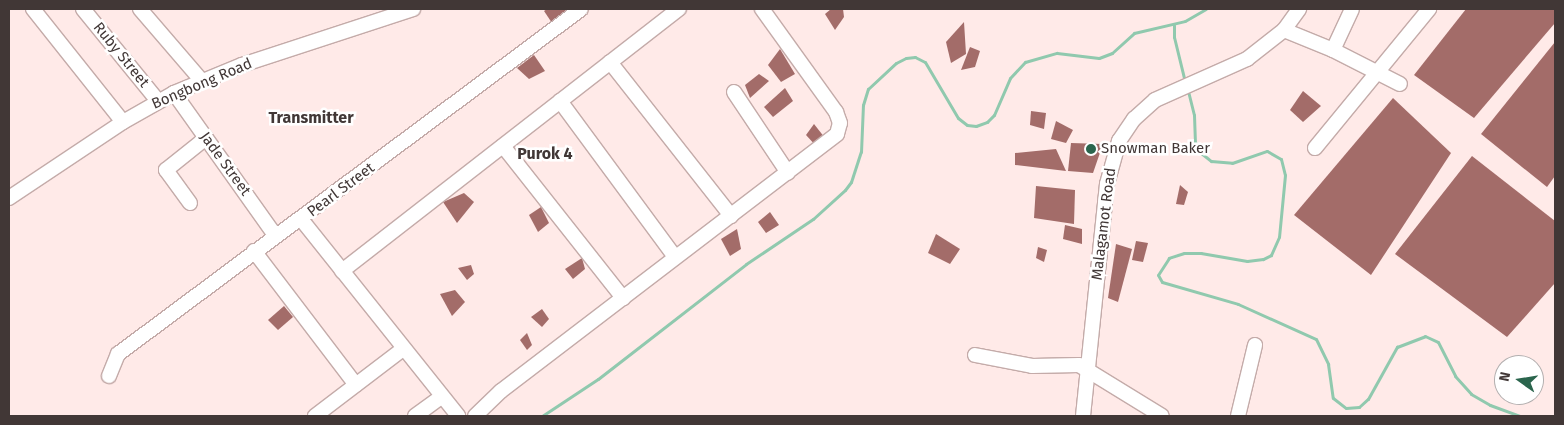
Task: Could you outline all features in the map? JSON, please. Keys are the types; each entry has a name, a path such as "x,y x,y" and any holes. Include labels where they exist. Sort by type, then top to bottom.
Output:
{"street":[{"path":"33,9 123,122"},
{"name":"Ruby Street","path":"83,9 158,101"},
{"path":"140,9 202,81"},
{"name":"Bongbong Road","path":"9,198 123,122 174,93 202,81 413,9"},
{"name":"Pearl Street","path":"109,376 118,354 254,251 301,220 582,9"},
{"path":"342,271 679,9"},
{"path":"475,416 501,391 675,257 833,139 840,123 762,9"},
{"name":"Malagamot Road","path":"1083,416 1107,184 1113,156 1134,119 1166,94 1247,59 1284,30 1299,9"},
{"path":"1333,50 1352,9"},
{"path":"1314,148 1429,9"},
{"path":"1284,30 1333,50 1378,71 1400,84"},
{"path":"610,62 731,216"},
{"path":"734,92 788,173"},
{"name":"Jade Street","path":"174,93 276,235"},
{"path":"560,101 675,257"},
{"path":"190,203 166,170 206,138"},
{"path":"503,146 622,298"},
{"path":"301,220 458,416"},
{"path":"254,251 356,385"},
{"path":"1238,416 1255,345"},
{"path":"315,416 403,349"},
{"path":"976,355 1032,366 1071,364 1089,369 1162,416"},
{"path":"415,416 441,397"}],"building":[{"path":"547,9 568,9 572,14 554,26 544,11"},
{"path":"831,9 843,9 844,17 835,30 825,14"},
{"path":"1466,9 1555,9 1555,23 1474,118 1414,75"},
{"path":"964,22 966,54 951,63 946,42"},
{"path":"1555,42 1555,176 1547,187 1481,134"},
{"path":"970,47 980,51 975,67 961,70"},
{"path":"780,49 795,74 781,82 768,65"},
{"path":"534,55 545,71 529,79 517,68"},
{"path":"759,74 769,81 750,98 745,85"},
{"path":"785,88 793,101 773,117 764,107"},
{"path":"1303,91 1321,106 1303,122 1290,110"},
{"path":"1393,98 1451,153 1371,275 1294,215"},
{"path":"1031,111 1046,113 1044,129 1030,125"},
{"path":"1056,121 1073,130 1066,143 1051,139"},
{"path":"814,124 825,138 817,147 806,135"},
{"path":"1071,143 1103,144 1093,173 1068,171"},
{"path":"1056,149 1066,171 1015,165 1015,153"},
{"path":"1472,156 1555,221 1555,283 1507,337 1395,254"},
{"path":"1180,185 1188,192 1184,205 1176,204"},
{"path":"1036,186 1075,190 1074,224 1034,218"},
{"path":"464,193 474,202 457,223 443,202"},
{"path":"541,207 549,223 538,232 529,215"},
{"path":"770,212 779,225 766,233 758,222"},
{"path":"1065,225 1082,229 1082,244 1063,239"},
{"path":"737,229 741,249 730,256 721,239"},
{"path":"936,234 960,249 950,264 928,253"},
{"path":"1136,241 1148,243 1143,262 1132,260"},
{"path":"1116,244 1132,249 1118,302 1108,298"},
{"path":"1038,247 1047,250 1044,262 1036,258"},
{"path":"582,258 585,269 573,279 565,269"},
{"path":"471,265 474,274 467,280 458,268"},
{"path":"455,290 465,302 452,316 440,294"},
{"path":"284,306 293,317 278,330 268,320"},
{"path":"542,309 549,319 542,327 531,317"},
{"path":"527,333 532,345 527,350 520,340"}],"waterway":[{"path":"542,416 598,379 746,264 813,219 845,190 851,182 861,152 863,105 868,89 896,63 906,58 915,57 925,62 958,118 967,125 976,126 987,122 994,115 1010,78 1025,62 1057,53 1099,58 1112,53 1134,33 1185,21 1206,9"},
{"path":"1174,25 1174,37 1185,82"},
{"path":"1188,91 1194,115 1195,142 1201,153 1211,161 1232,163 1267,151 1281,159 1285,175 1279,237 1271,255 1263,259 1247,261 1201,253 1184,253 1169,258 1158,275 1162,282 1238,304 1316,339 1328,364 1333,398 1346,408 1359,407 1368,399 1397,347 1425,336 1438,342 1455,376 1471,394 1490,405 1521,416"}],"place":[{"name":"Snowman Baker","path":"1091,149"}],"district":[{"name":"Transmitter","path":"311,118"},
{"name":"Purok 4","path":"545,154"}]}
